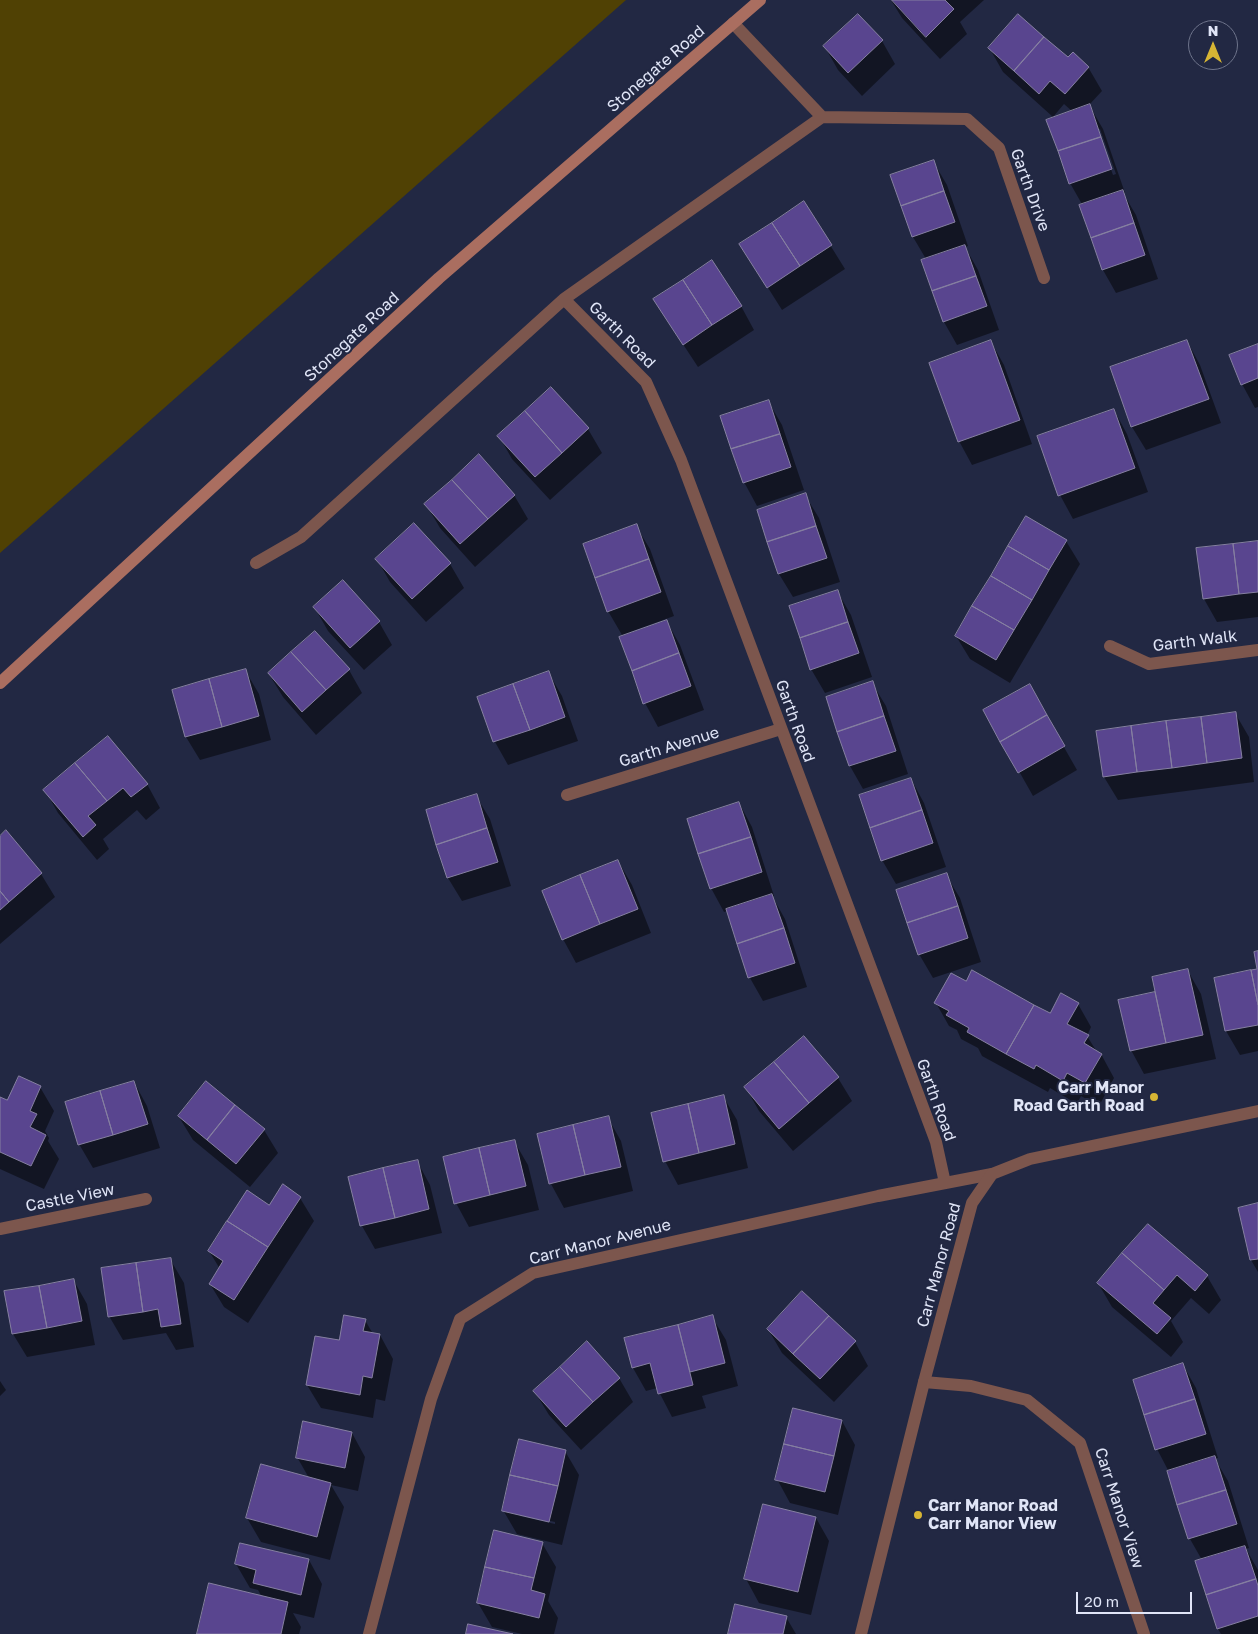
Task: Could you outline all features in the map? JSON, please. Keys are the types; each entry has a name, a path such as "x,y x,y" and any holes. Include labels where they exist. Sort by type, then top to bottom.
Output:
{"main road":[{"name":"Stonegate Road","path":"0,683 439,278 760,0"}],"street":[{"path":"256,563 301,537 564,299 822,117 733,23"},
{"name":"Garth Drive","path":"822,117 967,119 999,148 1044,278"},
{"name":"Garth Road","path":"564,299 646,382 681,460 936,1142 945,1183"},
{"name":"Garth Walk","path":"1110,646 1148,664 1258,650"},
{"name":"Garth Avenue","path":"567,795 781,729"},
{"path":"992,1174 1030,1158 1258,1111"},
{"name":"Carr Manor Avenue","path":"369,1634 430,1399 460,1319 533,1273 878,1196 992,1174"},
{"name":"Carr Manor Road","path":"861,1634 924,1382 972,1203 992,1174"},
{"name":"Castle View","path":"0,1229 146,1199"},
{"name":"Carr Manor View","path":"924,1382 971,1386 1026,1400 1080,1443 1144,1634"}],"shaded area":[{"path":"0,0 626,0 0,553"}],"building":[{"path":"892,0 945,0 954,9 926,37"},
{"path":"858,14 883,40 848,73 823,46"},
{"path":"1018,14 1044,37 1014,71 988,48"},
{"path":"1044,37 1068,57 1073,52 1089,67 1065,94 1050,81 1039,94 1014,71"},
{"path":"1090,104 1101,137 1058,151 1046,120"},
{"path":"1101,137 1112,169 1069,184 1058,151"},
{"path":"934,160 944,191 901,206 890,175"},
{"path":"1123,190 1134,223 1091,238 1079,205"},
{"path":"944,191 955,222 912,237 901,206"},
{"path":"804,201 832,245 800,266 772,223"},
{"path":"772,223 800,266 767,288 739,244"},
{"path":"1134,223 1145,255 1102,270 1091,238"},
{"path":"965,245 976,276 932,291 921,260"},
{"path":"712,260 742,306 712,325 683,280"},
{"path":"976,276 987,306 943,322 932,291"},
{"path":"683,280 712,325 683,345 653,299"},
{"path":"991,340 1020,420 958,442 929,363"},
{"path":"1187,340 1209,399 1131,427 1110,367"},
{"path":"1258,344 1258,378 1241,385 1229,355"},
{"path":"551,387 589,428 562,453 525,411"},
{"path":"769,400 780,434 731,449 720,416"},
{"path":"1114,409 1135,468 1058,496 1037,436"},
{"path":"525,411 562,453 535,477 497,436"},
{"path":"780,434 791,467 743,483 731,449"},
{"path":"479,454 515,495 488,519 452,480"},
{"path":"452,480 488,519 460,544 424,504"},
{"path":"806,493 816,526 767,542 757,510"},
{"path":"1026,516 1067,540 1049,570 1008,546"},
{"path":"414,523 451,563 412,599 375,559"},
{"path":"637,524 649,559 595,578 583,544"},
{"path":"816,526 827,558 778,574 767,542"},
{"path":"1258,541 1258,592 1239,594 1233,544"},
{"path":"1233,544 1239,594 1203,599 1196,548"},
{"path":"1008,546 1049,570 1032,600 991,576"},
{"path":"649,559 661,592 607,612 595,578"},
{"path":"991,576 1032,600 1014,630 972,606"},
{"path":"343,580 380,621 350,648 313,607"},
{"path":"838,590 848,622 800,638 789,606"},
{"path":"972,606 1014,630 996,660 955,636"},
{"path":"667,620 679,653 632,671 619,637"},
{"path":"848,622 859,653 810,670 800,638"},
{"path":"315,631 350,669 326,690 291,652"},
{"path":"291,652 326,690 302,712 268,673"},
{"path":"679,653 691,686 643,704 632,671"},
{"path":"246,669 259,716 222,727 209,679"},
{"path":"549,671 565,717 530,730 513,684"},
{"path":"209,679 222,727 185,737 172,690"},
{"path":"873,681 884,716 837,732 826,697"},
{"path":"513,684 530,730 493,742 477,697"},
{"path":"1030,684 1047,715 1000,742 983,710"},
{"path":"1236,712 1242,758 1207,763 1201,717"},
{"path":"1047,715 1065,746 1018,773 1000,742"},
{"path":"884,716 896,751 849,766 837,732"},
{"path":"1201,717 1207,763 1172,768 1166,721"},
{"path":"1166,721 1172,768 1137,772 1131,726"},
{"path":"1131,726 1137,772 1103,777 1096,731"},
{"path":"108,736 148,784 131,797 123,788 107,801 75,763"},
{"path":"75,763 107,801 88,816 96,825 83,837 43,790"},
{"path":"911,778 922,810 870,828 859,795"},
{"path":"477,794 487,828 436,845 426,810"},
{"path":"739,802 751,837 698,854 687,819"},
{"path":"922,810 933,843 881,861 870,828"},
{"path":"487,828 498,862 447,878 436,845"},
{"path":"6,830 42,873 9,902 0,891 0,836"},
{"path":"751,837 762,872 710,889 698,854"},
{"path":"618,860 638,909 600,924 580,875"},
{"path":"947,873 958,906 907,923 896,890"},
{"path":"580,875 600,924 562,940 542,891"},
{"path":"0,891 9,902 0,910"},
{"path":"772,894 784,928 737,944 726,909"},
{"path":"958,906 968,938 918,955 907,923"},
{"path":"784,928 795,963 748,978 737,944"},
{"path":"1258,951 1258,1005 1251,970 1257,969 1254,952"},
{"path":"1188,969 1203,1035 1166,1043 1152,977"},
{"path":"972,970 1034,1005 1006,1054 967,1032 969,1028 946,1015 949,1011 934,1003 951,973 966,981"},
{"path":"1251,970 1258,1005 1258,1025 1225,1031 1214,978"},
{"path":"1155,992 1166,1043 1130,1051 1118,1000"},
{"path":"1061,993 1079,1003 1067,1024 1089,1035 1084,1043 1102,1054 1085,1083 1067,1073 1063,1081 1036,1065 1034,1069 1006,1054 1034,1005 1050,1013"},
{"path":"804,1036 839,1077 809,1103 774,1062"},
{"path":"774,1062 809,1103 779,1129 744,1087"},
{"path":"19,1076 41,1086 30,1111 37,1114 30,1127 46,1135 31,1166 0,1152 0,1097 7,1100"},
{"path":"134,1081 148,1124 113,1135 100,1091"},
{"path":"206,1081 235,1105 207,1140 178,1116"},
{"path":"100,1091 113,1135 78,1145 65,1102"},
{"path":"724,1095 735,1144 699,1153 688,1104"},
{"path":"688,1104 699,1153 663,1162 651,1113"},
{"path":"235,1105 265,1129 236,1164 207,1140"},
{"path":"609,1116 621,1167 585,1175 573,1125"},
{"path":"573,1125 585,1175 549,1184 537,1134"},
{"path":"515,1140 526,1186 490,1195 479,1148"},
{"path":"479,1148 490,1195 454,1204 443,1157"},
{"path":"418,1160 429,1209 395,1218 383,1168"},
{"path":"383,1168 395,1218 360,1226 348,1177"},
{"path":"283,1184 301,1197 268,1247 227,1221 247,1190 269,1205"},
{"path":"1258,1203 1258,1259 1250,1260 1238,1208"},
{"path":"227,1221 268,1247 234,1300 209,1284 223,1261 208,1251"},
{"path":"1148,1224 1208,1275 1195,1291 1177,1275 1164,1290 1122,1253"},
{"path":"1122,1253 1164,1290 1153,1303 1171,1318 1157,1334 1097,1283"},
{"path":"171,1258 181,1324 161,1327 158,1309 143,1312 136,1263"},
{"path":"136,1263 143,1312 108,1317 101,1268"},
{"path":"74,1279 82,1321 47,1328 39,1286"},
{"path":"39,1286 47,1328 12,1334 4,1291"},
{"path":"802,1291 829,1316 793,1354 767,1329"},
{"path":"344,1315 366,1319 363,1331 380,1334 372,1378 363,1376 360,1395 306,1385 315,1336 339,1340"},
{"path":"713,1315 725,1363 690,1372 678,1325"},
{"path":"829,1316 856,1341 820,1379 793,1354"},
{"path":"678,1325 693,1385 658,1394 650,1363 632,1368 624,1338"},
{"path":"587,1341 620,1378 593,1402 560,1367"},
{"path":"1183,1363 1195,1399 1144,1415 1133,1380"},
{"path":"560,1367 593,1402 566,1427 533,1391"},
{"path":"1195,1399 1206,1434 1155,1450 1144,1415"},
{"path":"793,1408 842,1420 834,1456 784,1444"},
{"path":"303,1421 352,1432 345,1468 296,1458"},
{"path":"519,1439 566,1450 558,1486 510,1475"},
{"path":"784,1444 834,1456 825,1492 775,1480"},
{"path":"1215,1456 1226,1490 1177,1505 1167,1471"},
{"path":"261,1464 331,1483 317,1537 246,1518"},
{"path":"510,1475 558,1486 549,1522 502,1511"},
{"path":"1226,1490 1237,1524 1188,1539 1177,1505"},
{"path":"763,1504 816,1517 798,1592 744,1579"},
{"path":"494,1530 543,1542 534,1578 485,1567"},
{"path":"240,1543 309,1559 301,1595 253,1583 256,1570 235,1564"},
{"path":"1245,1546 1256,1579 1206,1595 1195,1561"},
{"path":"485,1567 534,1578 531,1590 545,1594 539,1618 477,1603"},
{"path":"1256,1579 1258,1586 1258,1616 1217,1629 1206,1595"},
{"path":"209,1583 288,1602 281,1634 197,1634"},
{"path":"735,1604 787,1616 783,1634 728,1634"},
{"path":"468,1624 513,1634 466,1634"}],"place":[{"name":"Carr Manor Road Garth Road","path":"1154,1097"},
{"name":"Carr Manor Road Carr Manor View","path":"918,1515"}]}
